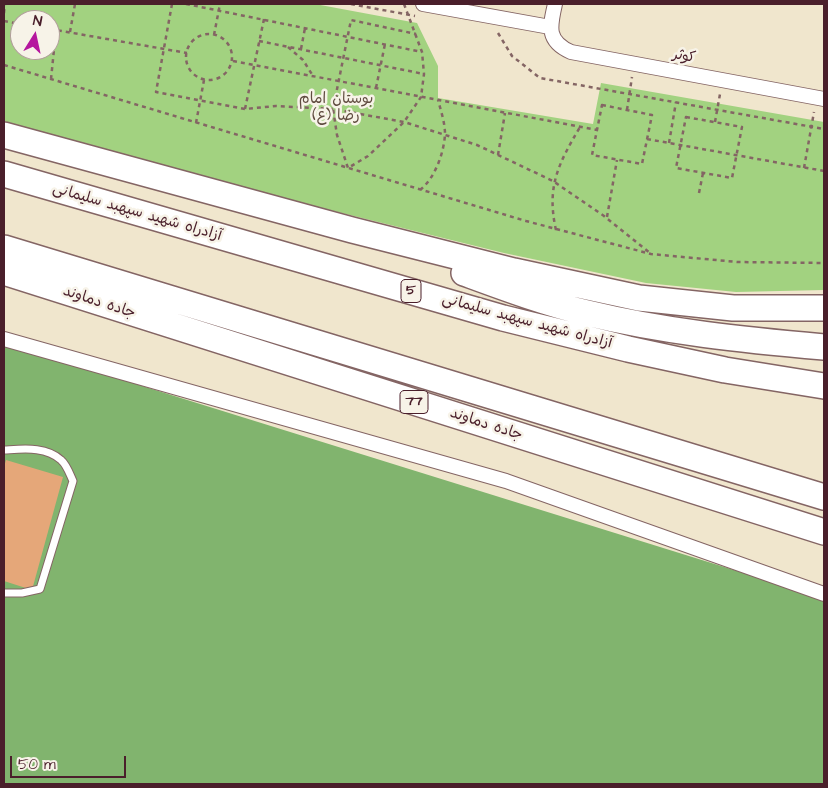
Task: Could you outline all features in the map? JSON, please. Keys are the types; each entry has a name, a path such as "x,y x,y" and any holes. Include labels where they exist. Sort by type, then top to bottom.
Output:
{"highway":[{"path":"4,136 352,230 514,271 640,298 733,308 824,308"},
{"name":"آزادراه شهید سپهبد سلیمانی","path":"4,174 503,318 628,349 725,370 824,386"},
{"path":"352,230 508,290 588,313 641,324 748,340 824,347"},
{"name":"جاده دماوند","path":"4,248 824,497"},
{"name":"جاده دماوند","path":"4,272 824,532"}],"street":[{"path":"420,10 550,27 554,4"},
{"name":"کوثر","path":"550,27 552,35 563,48 571,52 820,99"},
{"path":"4,339 506,481 824,594"}],"lane":[{"path":"4,450 26,449 51,453 63,462 73,482 40,589 22,593 4,593"}],"path":[{"path":"4,13 5,4"},
{"path":"70,33 75,4"},
{"path":"172,4 156,92 245,109 276,106 334,109 404,122 444,134 477,145 553,181 607,218 651,254"},
{"path":"186,4 422,52"},
{"path":"214,35 220,4"},
{"path":"351,4 408,15 420,10"},
{"path":"348,168 368,156 404,122 421,97 424,74 422,52 404,4"},
{"path":"245,109 264,19"},
{"path":"348,168 337,135 334,109 351,20 416,34"},
{"path":"301,49 305,28"},
{"path":"60,31 187,54"},
{"path":"498,32 512,56 540,78 824,129"},
{"path":"204,35 214,35 225,40 230,46 233,53 233,61 230,68 219,78 204,80 191,72 187,54 191,43 196,38 204,35"},
{"path":"259,40 424,74"},
{"path":"376,88 385,44"},
{"path":"286,46 303,60 313,76"},
{"path":"51,79 53,60"},
{"path":"233,61 597,130"},
{"path":"627,110 634,64"},
{"path":"4,65 556,230 651,254 737,262 824,263"},
{"path":"196,123 204,80"},
{"path":"715,122 722,80"},
{"path":"804,168 811,127 820,99"},
{"path":"420,190 427,184 440,158 444,121 438,100"},
{"path":"669,143 676,102"},
{"path":"602,105 627,110 652,115 642,164 592,155 602,105"},
{"path":"498,155 505,113"},
{"path":"686,117 742,127 732,178 676,168 681,145 686,117"},
{"path":"556,230 552,212 553,181 580,127"},
{"path":"647,139 824,171"},
{"path":"607,218 617,160"},
{"path":"699,194 703,172"}],"green space":[{"name":"بوستان امام رضا (ع)","path":"4,4 315,4 417,23 438,66 438,98 593,124 601,83 824,122 824,290 736,292 646,283 504,253 224,184 4,121"},
{"path":"4,343 824,598 824,784 4,784"}],"building":[{"path":"6,460 63,477 32,590 4,581 4,467"}]}
